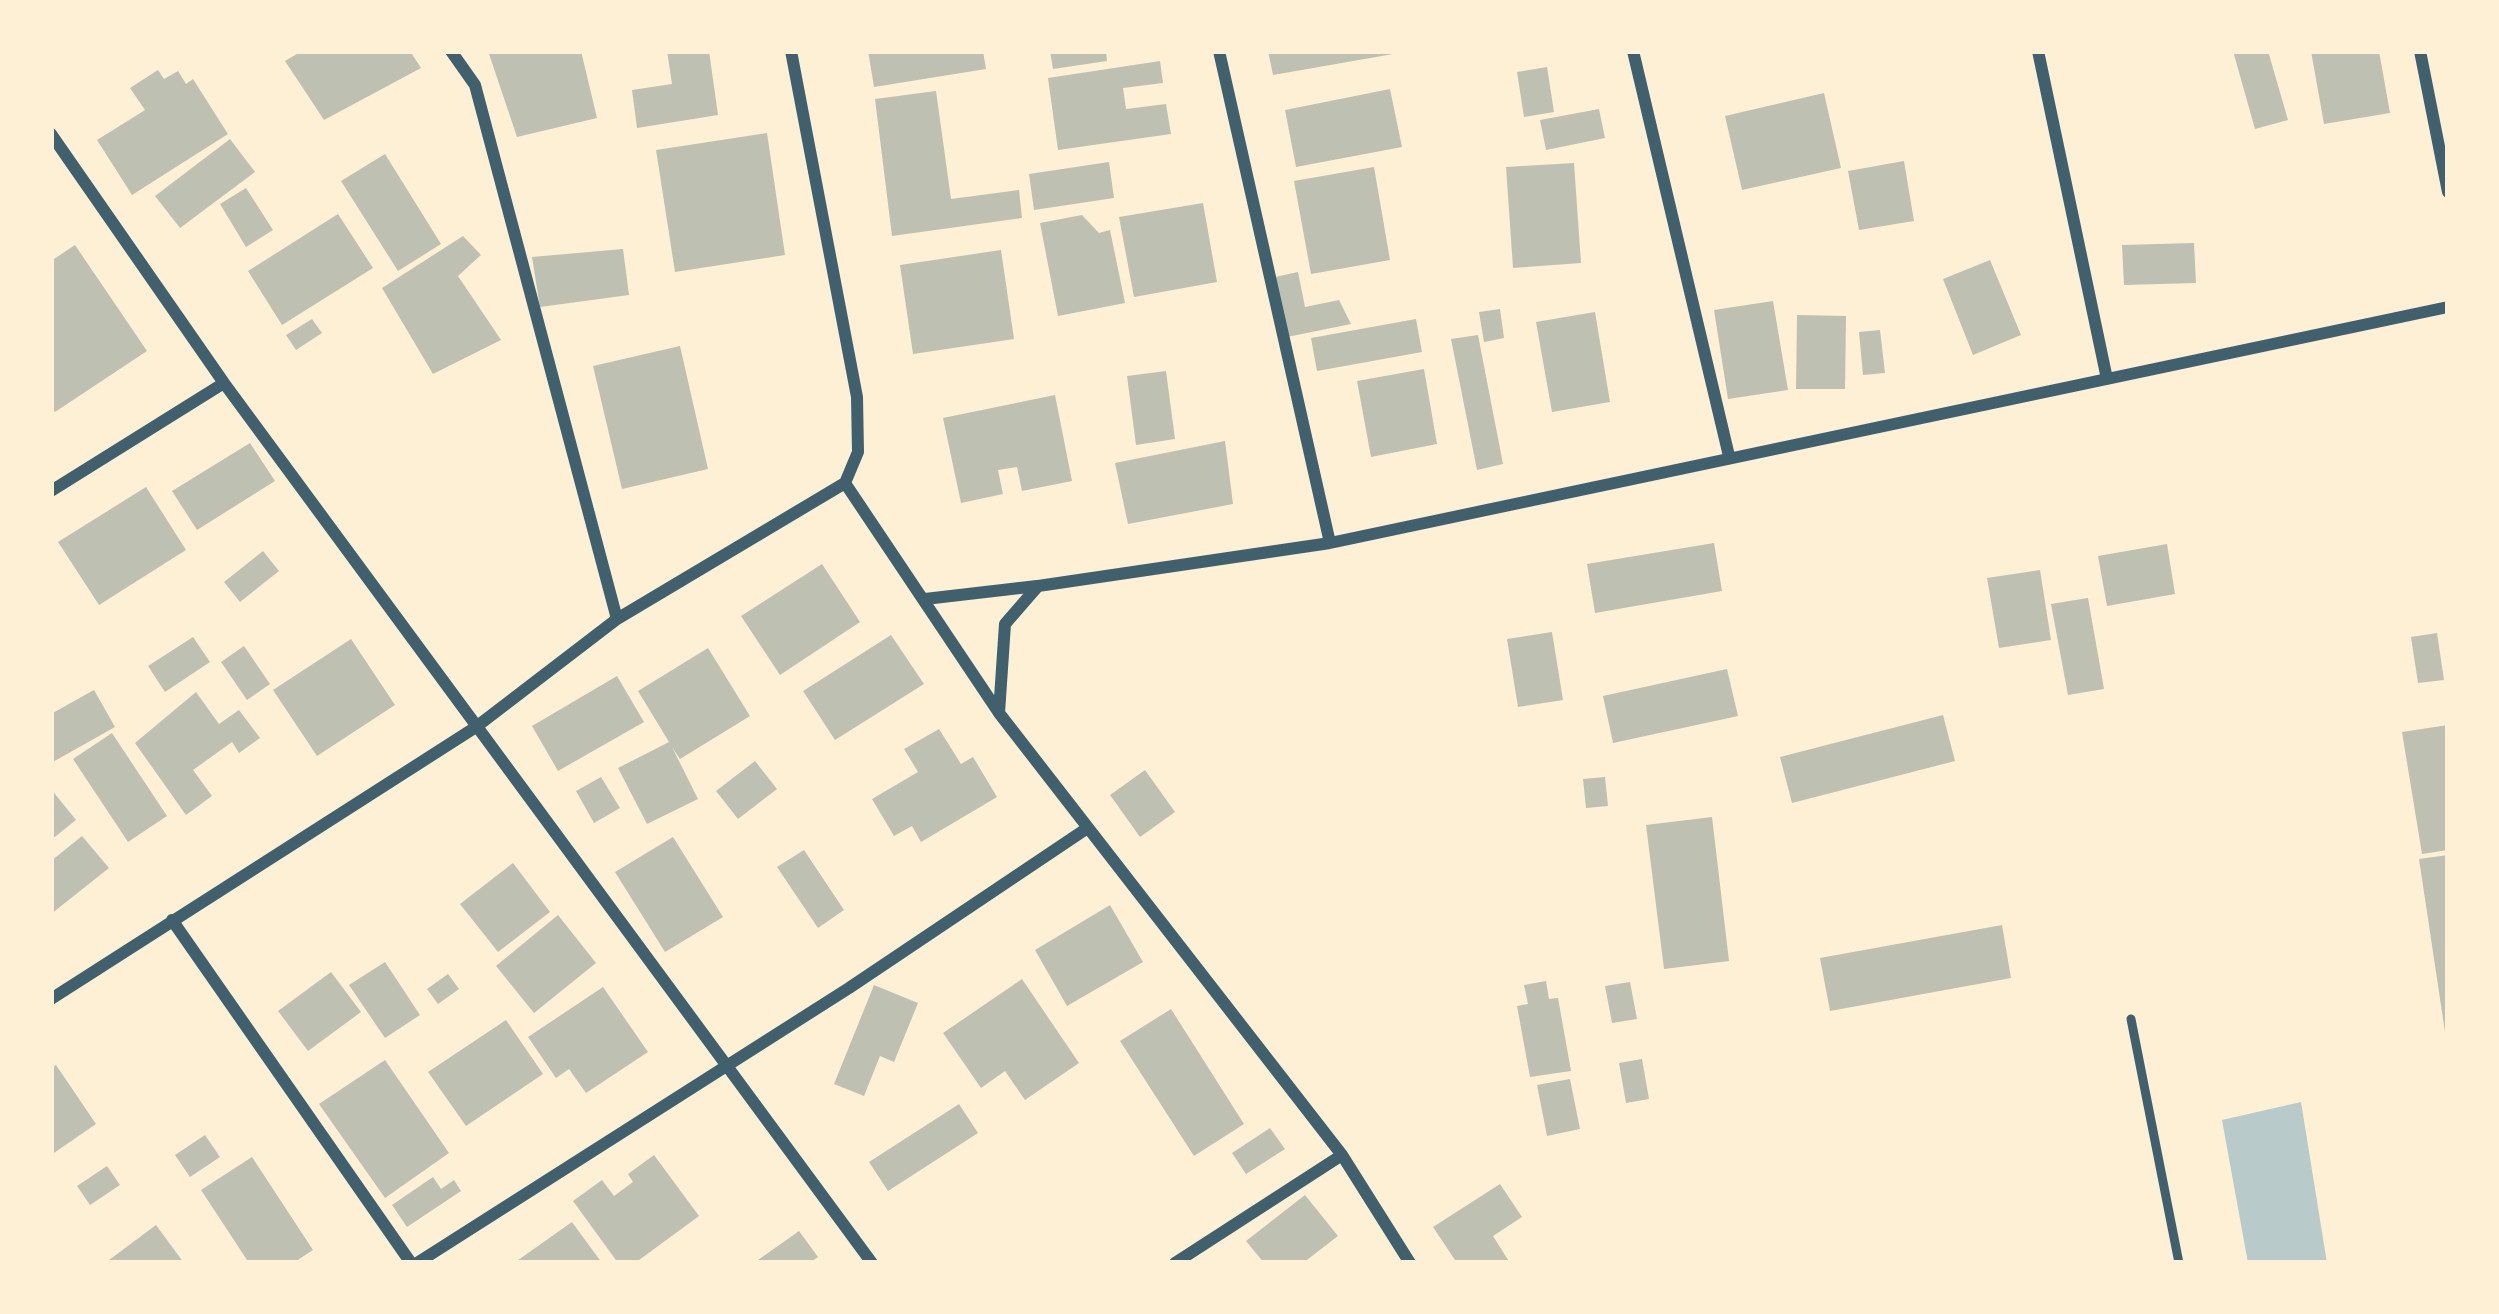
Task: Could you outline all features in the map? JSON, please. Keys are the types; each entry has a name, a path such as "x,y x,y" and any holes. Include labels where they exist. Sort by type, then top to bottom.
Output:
{"street":[{"path":"451,51 475,85 617,619"},
{"path":"51,999 476,728 617,619 845,483 858,452 857,397 790,51"},
{"path":"1219,51 1330,543"},
{"path":"1633,51 1729,456"},
{"path":"2038,51 2107,379"},
{"path":"2420,51 2448,192"},
{"path":"51,134 224,383 872,1263"},
{"path":"926,599 1330,543 2448,307"},
{"path":"51,491 224,383"},
{"path":"845,483 999,713 1342,1155 1410,1263"},
{"path":"999,713 1005,624 1038,586"},
{"path":"172,920 414,1263 849,988 1086,829"},
{"path":"1175,1263 1342,1155"}],"lane":[{"path":"2131,1019 2179,1263"}],"shaded area":[{"path":"2301,1102 2327,1263 2248,1263 2222,1120"}],"building":[{"path":"302,51 410,51 421,68 324,120 285,61"},
{"path":"488,51 581,51 597,118 517,137"},
{"path":"667,51 709,51 718,115 637,128 632,90 672,84"},
{"path":"868,51 983,51 986,69 874,87"},
{"path":"1050,51 1106,51 1107,61 1053,69"},
{"path":"1268,51 1399,51 1399,53 1273,75"},
{"path":"2233,51 2268,51 2288,120 2255,129"},
{"path":"2311,51 2379,51 2390,113 2324,124"},
{"path":"1160,61 1163,83 1123,88 1126,109 1166,104 1171,134 1058,150 1048,78"},
{"path":"1547,67 1554,112 1524,117 1517,72"},
{"path":"158,70 164,79 178,71 186,84 193,79 228,134 132,195 97,140 145,110 130,88"},
{"path":"1390,89 1402,147 1296,167 1285,110"},
{"path":"936,91 951,199 1019,190 1022,218 892,236 875,99"},
{"path":"1824,93 1841,168 1742,190 1725,116"},
{"path":"1599,109 1605,138 1546,150 1540,120"},
{"path":"767,133 785,255 675,272 656,150"},
{"path":"230,139 255,172 180,228 155,196"},
{"path":"385,154 441,244 398,271 341,181"},
{"path":"1904,161 1914,221 1859,230 1848,171"},
{"path":"1109,162 1114,198 1034,210 1029,174"},
{"path":"1574,163 1581,263 1513,268 1506,167"},
{"path":"1374,167 1390,260 1311,274 1294,181"},
{"path":"246,188 273,230 246,247 220,204"},
{"path":"1203,203 1217,282 1134,297 1119,217"},
{"path":"338,214 373,268 282,325 248,271"},
{"path":"1082,215 1099,233 1110,230 1125,303 1058,316 1040,223"},
{"path":"463,236 481,255 458,276 501,340 433,374 382,288"},
{"path":"2194,243 2196,283 2124,285 2122,245"},
{"path":"75,245 147,351 55,412 51,406 51,261"},
{"path":"623,249 629,295 540,307 532,257"},
{"path":"1001,250 1014,339 913,354 900,265"},
{"path":"1990,260 2021,335 1973,355 1943,279"},
{"path":"1298,272 1305,307 1339,300 1351,324 1287,337 1275,277"},
{"path":"1773,301 1788,390 1728,399 1714,310"},
{"path":"1500,309 1504,338 1484,342 1479,312"},
{"path":"1595,312 1610,402 1552,412 1536,322"},
{"path":"1797,315 1846,316 1845,389 1796,389"},
{"path":"312,319 322,333 296,350 286,335"},
{"path":"1416,319 1422,352 1317,371 1311,338"},
{"path":"1880,330 1885,373 1863,375 1859,332"},
{"path":"1478,335 1503,464 1477,470 1451,339"},
{"path":"680,346 708,469 622,489 593,366"},
{"path":"1424,369 1437,444 1371,457 1357,381"},
{"path":"1166,371 1175,439 1136,445 1127,376"},
{"path":"1055,395 1072,481 1022,491 1017,467 998,470 1003,494 961,503 943,418"},
{"path":"1225,441 1233,504 1128,524 1115,463"},
{"path":"250,443 275,481 197,530 172,491"},
{"path":"146,487 186,550 99,605 58,542"},
{"path":"1714,543 1722,591 1595,613 1587,564"},
{"path":"2167,544 2175,594 2107,606 2098,556"},
{"path":"263,551 279,571 240,602 224,582"},
{"path":"822,564 860,622 780,675 741,616"},
{"path":"2040,570 2051,640 1999,648 1987,578"},
{"path":"2088,598 2104,689 2068,695 2051,604"},
{"path":"1552,632 1563,700 1518,707 1507,639"},
{"path":"2437,633 2444,680 2418,683 2411,637"},
{"path":"891,635 924,684 835,740 803,691"},
{"path":"193,637 210,662 165,692 148,666"},
{"path":"351,639 395,705 317,756 273,690"},
{"path":"244,646 270,684 247,700 221,662"},
{"path":"708,648 750,716 680,759 672,747 698,799 647,824 618,768 669,742 638,691"},
{"path":"1727,669 1738,716 1613,743 1603,696"},
{"path":"617,676 644,722 558,771 532,726"},
{"path":"94,690 115,727 51,763 51,714"},
{"path":"196,692 219,724 239,710 260,738 239,753 232,742 193,770 212,796 186,815 135,743"},
{"path":"1943,715 1955,761 1792,803 1780,757"},
{"path":"2448,725 2448,850 2422,854 2402,732"},
{"path":"939,729 961,764 973,757 997,797 921,842 912,826 894,836 872,799 918,772 904,749"},
{"path":"112,733 167,816 128,842 73,759"},
{"path":"755,761 777,789 738,819 716,791"},
{"path":"1145,770 1175,812 1140,837 1110,795"},
{"path":"601,777 620,808 594,823 576,791"},
{"path":"1605,777 1608,806 1586,808 1583,779"},
{"path":"51,789 76,820 51,840"},
{"path":"1712,817 1729,961 1664,969 1646,825"},
{"path":"82,836 109,868 51,914 51,861"},
{"path":"673,837 723,917 665,952 615,872"},
{"path":"804,850 844,910 818,928 777,867"},
{"path":"2448,855 2448,1032 2445,1032 2419,859"},
{"path":"513,863 550,912 498,952 460,904"},
{"path":"1110,905 1143,962 1067,1006 1035,950"},
{"path":"558,915 596,963 534,1013 496,966"},
{"path":"2002,925 2011,978 1830,1011 1820,958"},
{"path":"385,962 420,1015 385,1038 349,985"},
{"path":"331,972 361,1012 308,1051 278,1011"},
{"path":"448,974 459,989 438,1004 427,989"},
{"path":"1022,979 1079,1063 1025,1100 1005,1071 981,1088 943,1033"},
{"path":"1546,981 1549,999 1558,998 1571,1071 1530,1077 1517,1006 1528,1004 1524,985"},
{"path":"1630,982 1637,1019 1612,1023 1605,986"},
{"path":"874,985 918,1003 894,1062 880,1056 864,1096 834,1084"},
{"path":"603,987 648,1052 586,1093 569,1069 556,1078 528,1037"},
{"path":"1171,1009 1244,1124 1194,1156 1120,1041"},
{"path":"506,1020 543,1074 466,1126 428,1072"},
{"path":"1642,1059 1649,1099 1626,1103 1619,1063"},
{"path":"385,1060 449,1153 385,1198 319,1104"},
{"path":"56,1065 96,1124 51,1155 51,1068"},
{"path":"1570,1079 1580,1129 1547,1136 1537,1085"},
{"path":"959,1104 978,1133 888,1191 869,1162"},
{"path":"1270,1128 1285,1149 1246,1174 1232,1153"},
{"path":"205,1135 220,1157 190,1177 175,1155"},
{"path":"654,1155 699,1216 635,1263 618,1263 573,1201 602,1180 614,1196 633,1182 628,1174"},
{"path":"252,1157 313,1250 293,1263 249,1263 201,1190"},
{"path":"107,1166 120,1185 90,1205 77,1186"},
{"path":"433,1177 441,1189 454,1180 461,1191 407,1227 392,1205"},
{"path":"1500,1184 1522,1217 1493,1236 1510,1263 1457,1263 1433,1227"},
{"path":"1305,1195 1338,1236 1303,1263 1264,1263 1246,1241"},
{"path":"572,1222 602,1263 514,1263"},
{"path":"156,1225 184,1263 105,1263"},
{"path":"799,1231 818,1257 809,1263 760,1263 758,1260"}]}
